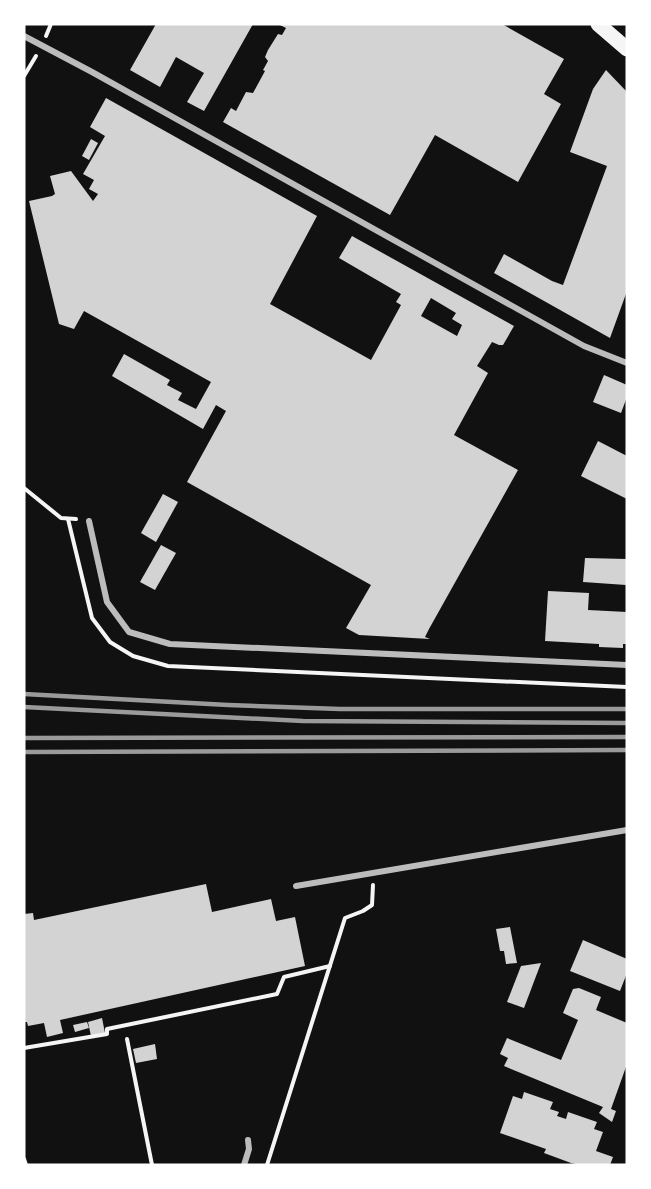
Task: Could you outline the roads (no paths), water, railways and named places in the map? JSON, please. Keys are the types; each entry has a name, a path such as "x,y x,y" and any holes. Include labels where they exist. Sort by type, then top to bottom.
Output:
{"main road":[{"path":"598,24 627,50"}],"street":[{"path":"24,36 584,346 627,363"},
{"path":"89,521 107,602 129,632 170,644 627,665"},
{"path":"296,885 627,830"},
{"path":"244,1165 249,1149 248,1140"}],"railway":[{"path":"24,694 340,709 627,709"},
{"path":"24,707 303,721 627,723"},
{"path":"24,738 627,737"},
{"path":"24,752 627,750"}]}
